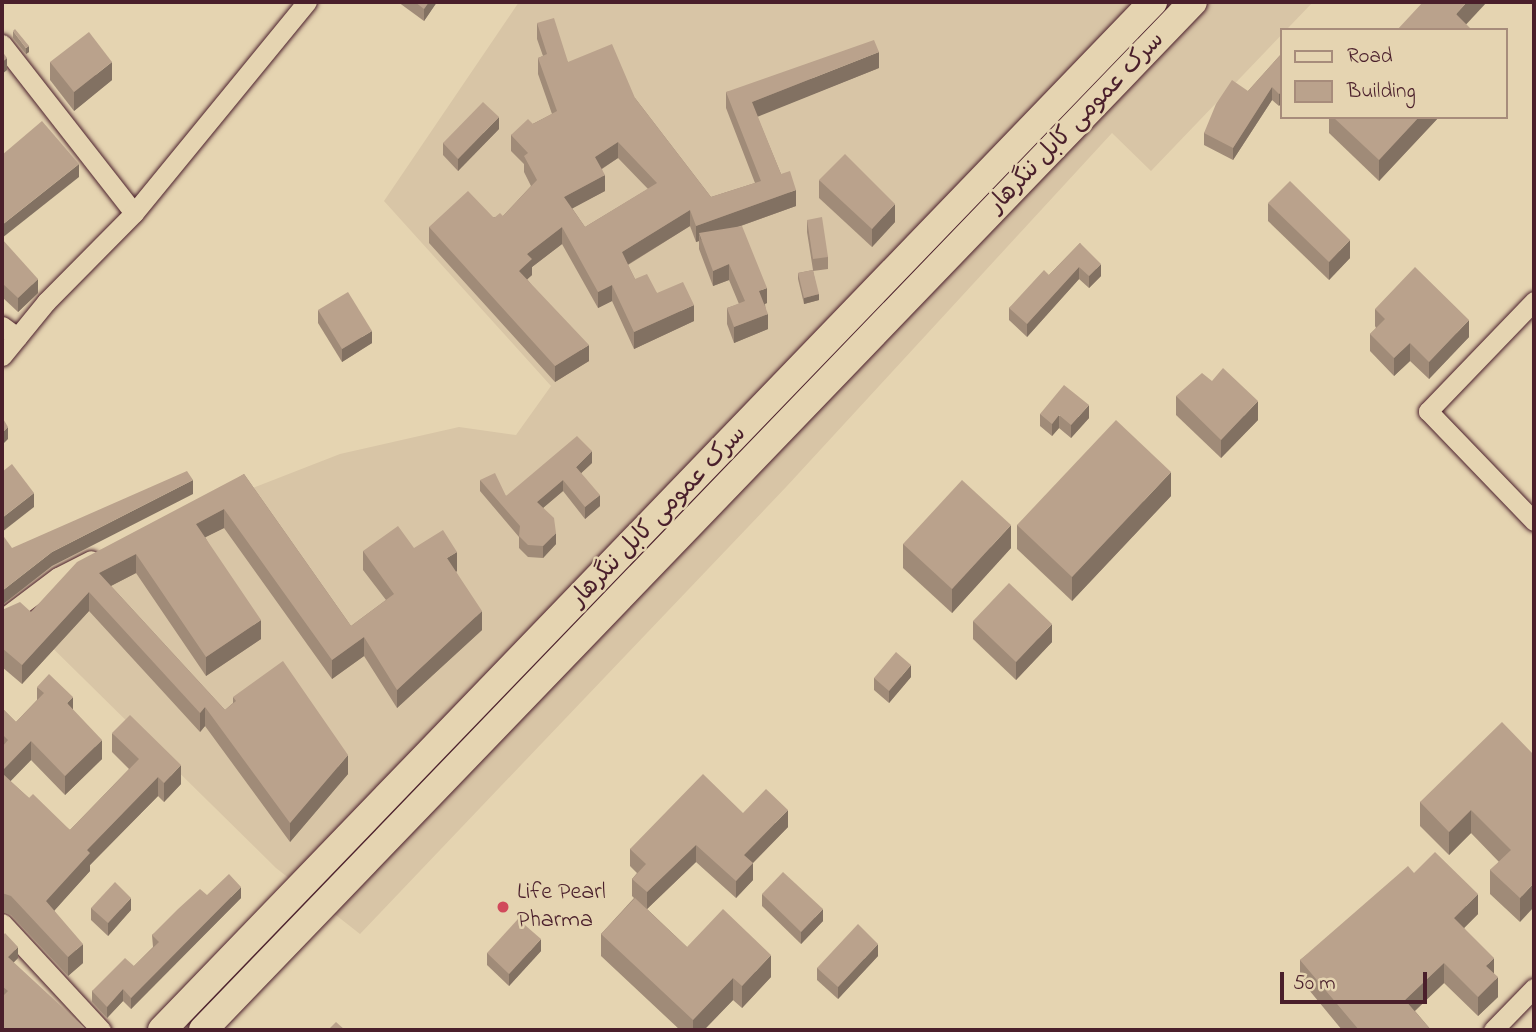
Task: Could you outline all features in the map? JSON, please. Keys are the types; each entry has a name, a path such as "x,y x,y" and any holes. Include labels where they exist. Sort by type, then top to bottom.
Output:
{"highway":[{"name":"سرک عمومی کابل ننگرهار","path":"204,1030 439,786 1100,57 1153,2"},
{"name":"سرک عمومی کابل ننگرهار","path":"162,1030 417,767 743,450 1122,76 1193,2"},
{"path":"1100,57 1122,76"},
{"path":"417,767 439,786"}],"street":[{"path":"2,356 9,332 46,302 134,213 307,2"},
{"path":"2,44 134,213"},
{"path":"1534,301 1428,411 1534,521"},
{"path":"2,619 58,577 106,552"},
{"path":"2,923 101,1030"},
{"path":"1493,1030 1534,988"}],"shaded area":[{"path":"519,2 1313,2 1288,28 1280,28 1280,36 1151,171 1112,133 787,486 360,934 276,868 17,613 209,505 340,454 459,427 516,435 551,386 384,201"}],"building":[{"path":"415,2 429,2 424,9"},
{"path":"1423,2 1467,2 1456,14 1470,28 1399,28"},
{"path":"554,18 568,62 612,44 635,98 711,197 761,181 726,92 874,40 879,52 752,102 781,174 790,171 796,190 696,226 690,210 622,252 635,279 647,274 657,293 683,282 694,305 634,332 612,285 598,292 562,227 527,254 532,259 519,271 589,345 555,366 429,227 468,191 494,218 500,213 503,216 537,180 524,156 528,153 511,135 528,119 533,124 557,111 538,58 547,54 537,23","holes":["618,142 657,183 585,227 564,197 605,175 595,157"]},
{"path":"15,29 29,46 26,48 13,31"},
{"path":"89,32 112,62 74,92 50,62"},
{"path":"1280,55 1280,93 1272,87 1233,148 1204,133 1216,104 1232,80 1248,91"},
{"path":"483,102 499,117 458,159 443,143"},
{"path":"1335,119 1417,119 1379,160"},
{"path":"42,121 79,164 2,225 2,155"},
{"path":"845,154 895,204 872,229 819,180"},
{"path":"1290,181 1350,240 1329,262 1268,203"},
{"path":"822,217 828,257 813,259 807,220"},
{"path":"742,226 767,288 759,291 768,314 734,327 727,308 745,301 729,264 713,271 699,233"},
{"path":"2,239 38,279 18,298 2,283"},
{"path":"1080,243 1101,264 1089,276 1079,267 1027,324 1009,308 1044,270 1049,275"},
{"path":"1415,267 1469,320 1429,362 1410,343 1394,358 1370,334 1385,319 1375,309"},
{"path":"813,270 819,294 804,298 798,273"},
{"path":"348,292 372,331 342,349 318,310"},
{"path":"1223,368 1258,401 1221,440 1176,396 1202,373 1212,381"},
{"path":"1064,385 1089,405 1071,425 1059,415 1052,424 1040,414"},
{"path":"2,417 8,427 2,433"},
{"path":"1116,420 1171,472 1072,577 1017,525"},
{"path":"577,436 592,451 576,467 600,495 585,507 563,480 537,502 554,518 556,533 543,546 528,545 519,536 520,526 480,480 495,473 506,496"},
{"path":"12,464 34,493 2,518 2,472"},
{"path":"187,471 193,480 52,552 2,591 2,534 12,548"},
{"path":"244,474 351,626 394,594 363,551 398,526 414,548 443,530 457,552 447,558 482,611 397,690 364,637 332,660 224,509 196,524 261,620 206,657 136,554 99,573 225,710 236,701 233,697 283,661 348,755 290,823 205,707 200,713 89,592 22,665 2,648 2,610 20,602 31,612 77,562"},
{"path":"962,480 1011,525 952,589 903,544"},
{"path":"1009,583 1052,624 1016,662 973,621"},
{"path":"896,652 911,665 889,691 874,678"},
{"path":"49,674 73,697 67,703 102,740 65,776 31,741 2,771 2,747 8,740 2,734 2,708 16,722 44,693 37,687"},
{"path":"130,715 181,765 164,783 158,777 87,850 90,853 46,901 83,944 68,957 11,896 2,893 2,773 29,798 33,794 70,830 139,759 112,733"},
{"path":"1502,722 1534,755 1534,883 1520,898 1490,870 1511,850 1471,810 1449,832 1420,802"},
{"path":"703,774 743,813 766,789 788,810 744,855 753,863 736,881 696,845 647,892 632,879 646,864 630,849"},
{"path":"1435,852 1478,894 1454,918 1494,958 1486,966 1498,977 1478,997 1444,963 1405,1000 1431,1030 1359,1030 1300,960 1408,866 1414,873"},
{"path":"783,872 823,909 801,932 762,894"},
{"path":"229,874 241,887 131,998 123,989 107,1007 92,991 125,958 134,966 159,942 152,935 178,909 200,889 207,895"},
{"path":"115,882 131,898 108,923 91,908"},
{"path":"635,898 687,947 723,909 771,955 742,986 733,978 693,1020 601,934"},
{"path":"518,919 541,939 509,974 487,953"},
{"path":"858,924 878,944 838,987 817,968"},
{"path":"5,933 18,947 8,957 87,1030 2,1030 2,997 8,991 2,986 2,937"},
{"path":"336,1022 345,1030 328,1030"}],"place":[{"name":"Life Pearl Pharma","path":"503,907"}]}
